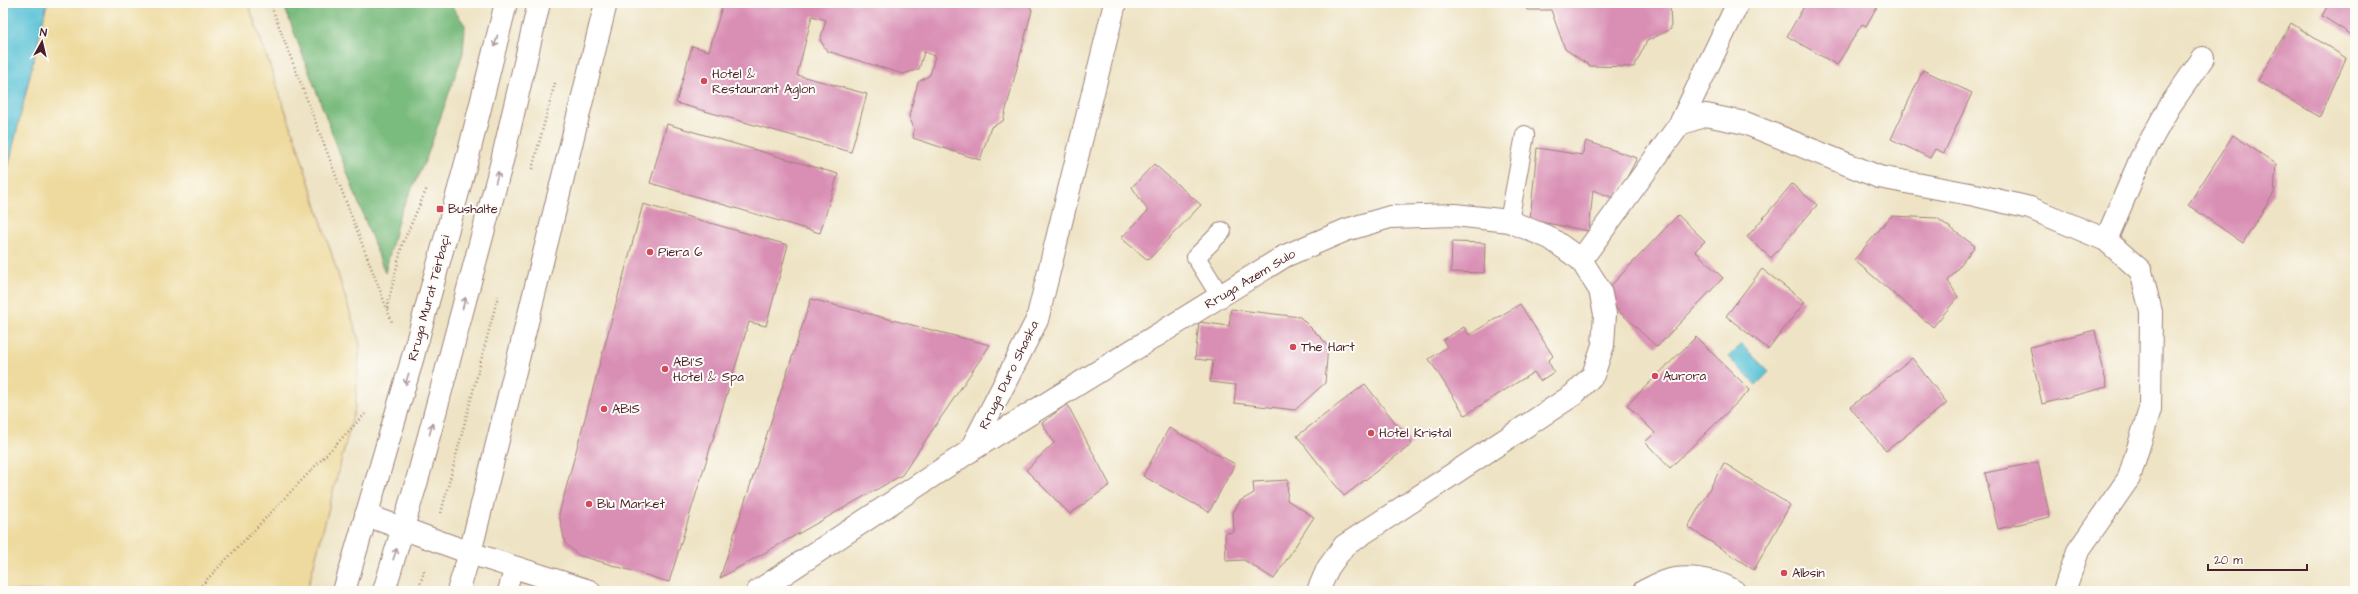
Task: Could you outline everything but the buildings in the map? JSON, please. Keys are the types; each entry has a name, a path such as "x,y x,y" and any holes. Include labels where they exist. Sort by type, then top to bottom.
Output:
{"street":[{"name":"Rruga Murat Tërbaçi","path":"344,591 469,152 506,3"},
{"path":"384,591 403,527 501,165 539,3"},
{"path":"458,591 470,553 606,3"},
{"name":"Rruga Duro Shaska","path":"758,591 970,451 1037,320 1115,3"},
{"path":"1581,260 1680,124 1738,3"},
{"path":"2106,240 2141,158 2168,106 2203,58"},
{"path":"1680,124 1706,115 1745,123 1879,176 1975,195 2030,208 2106,240 2141,271 2151,312 2150,409 2129,478 2078,551 2064,591"},
{"name":"Rruga Azem Sulo","path":"970,451 1285,256 1346,230 1390,217 1455,215 1509,221 1550,238 1581,260 1600,290 1605,314 1603,345 1593,375 1566,399 1344,546 1328,568 1318,591"},
{"path":"366,515 403,527 470,553 589,591"},
{"path":"1644,591 1667,580 1697,579 1725,585 1734,591"}],"lane":[{"path":"1509,221 1525,135"},
{"path":"1220,296 1196,258 1222,231"},
{"path":"506,591 514,567"}],"path":[{"path":"270,3 393,324"},
{"path":"196,591 366,413"}],"green space":[{"path":"283,3 449,3 465,25 463,53 426,159 399,216 385,273"}],"sand":[{"path":"47,3 248,3 296,141 360,344 355,408 307,591 3,591 3,189"}],"water":[{"path":"3,3 47,3 3,189"},
{"path":"1741,344 1769,372 1756,385 1728,357"}],"place":[{"name":"Hotel & Restaurant Aglon","path":"704,81"},
{"name":"Bushalte","path":"440,209"},
{"name":"Piera 6","path":"650,252"},
{"name":"The Hart","path":"1293,347"},
{"name":"ABI'S Hotel & Spa","path":"665,369"},
{"name":"Aurora","path":"1655,376"},
{"name":"ABIS","path":"604,409"},
{"name":"Hotel Kristal","path":"1371,433"},
{"name":"Blu Market","path":"589,504"},
{"name":"Albsin","path":"1784,573"}]}
